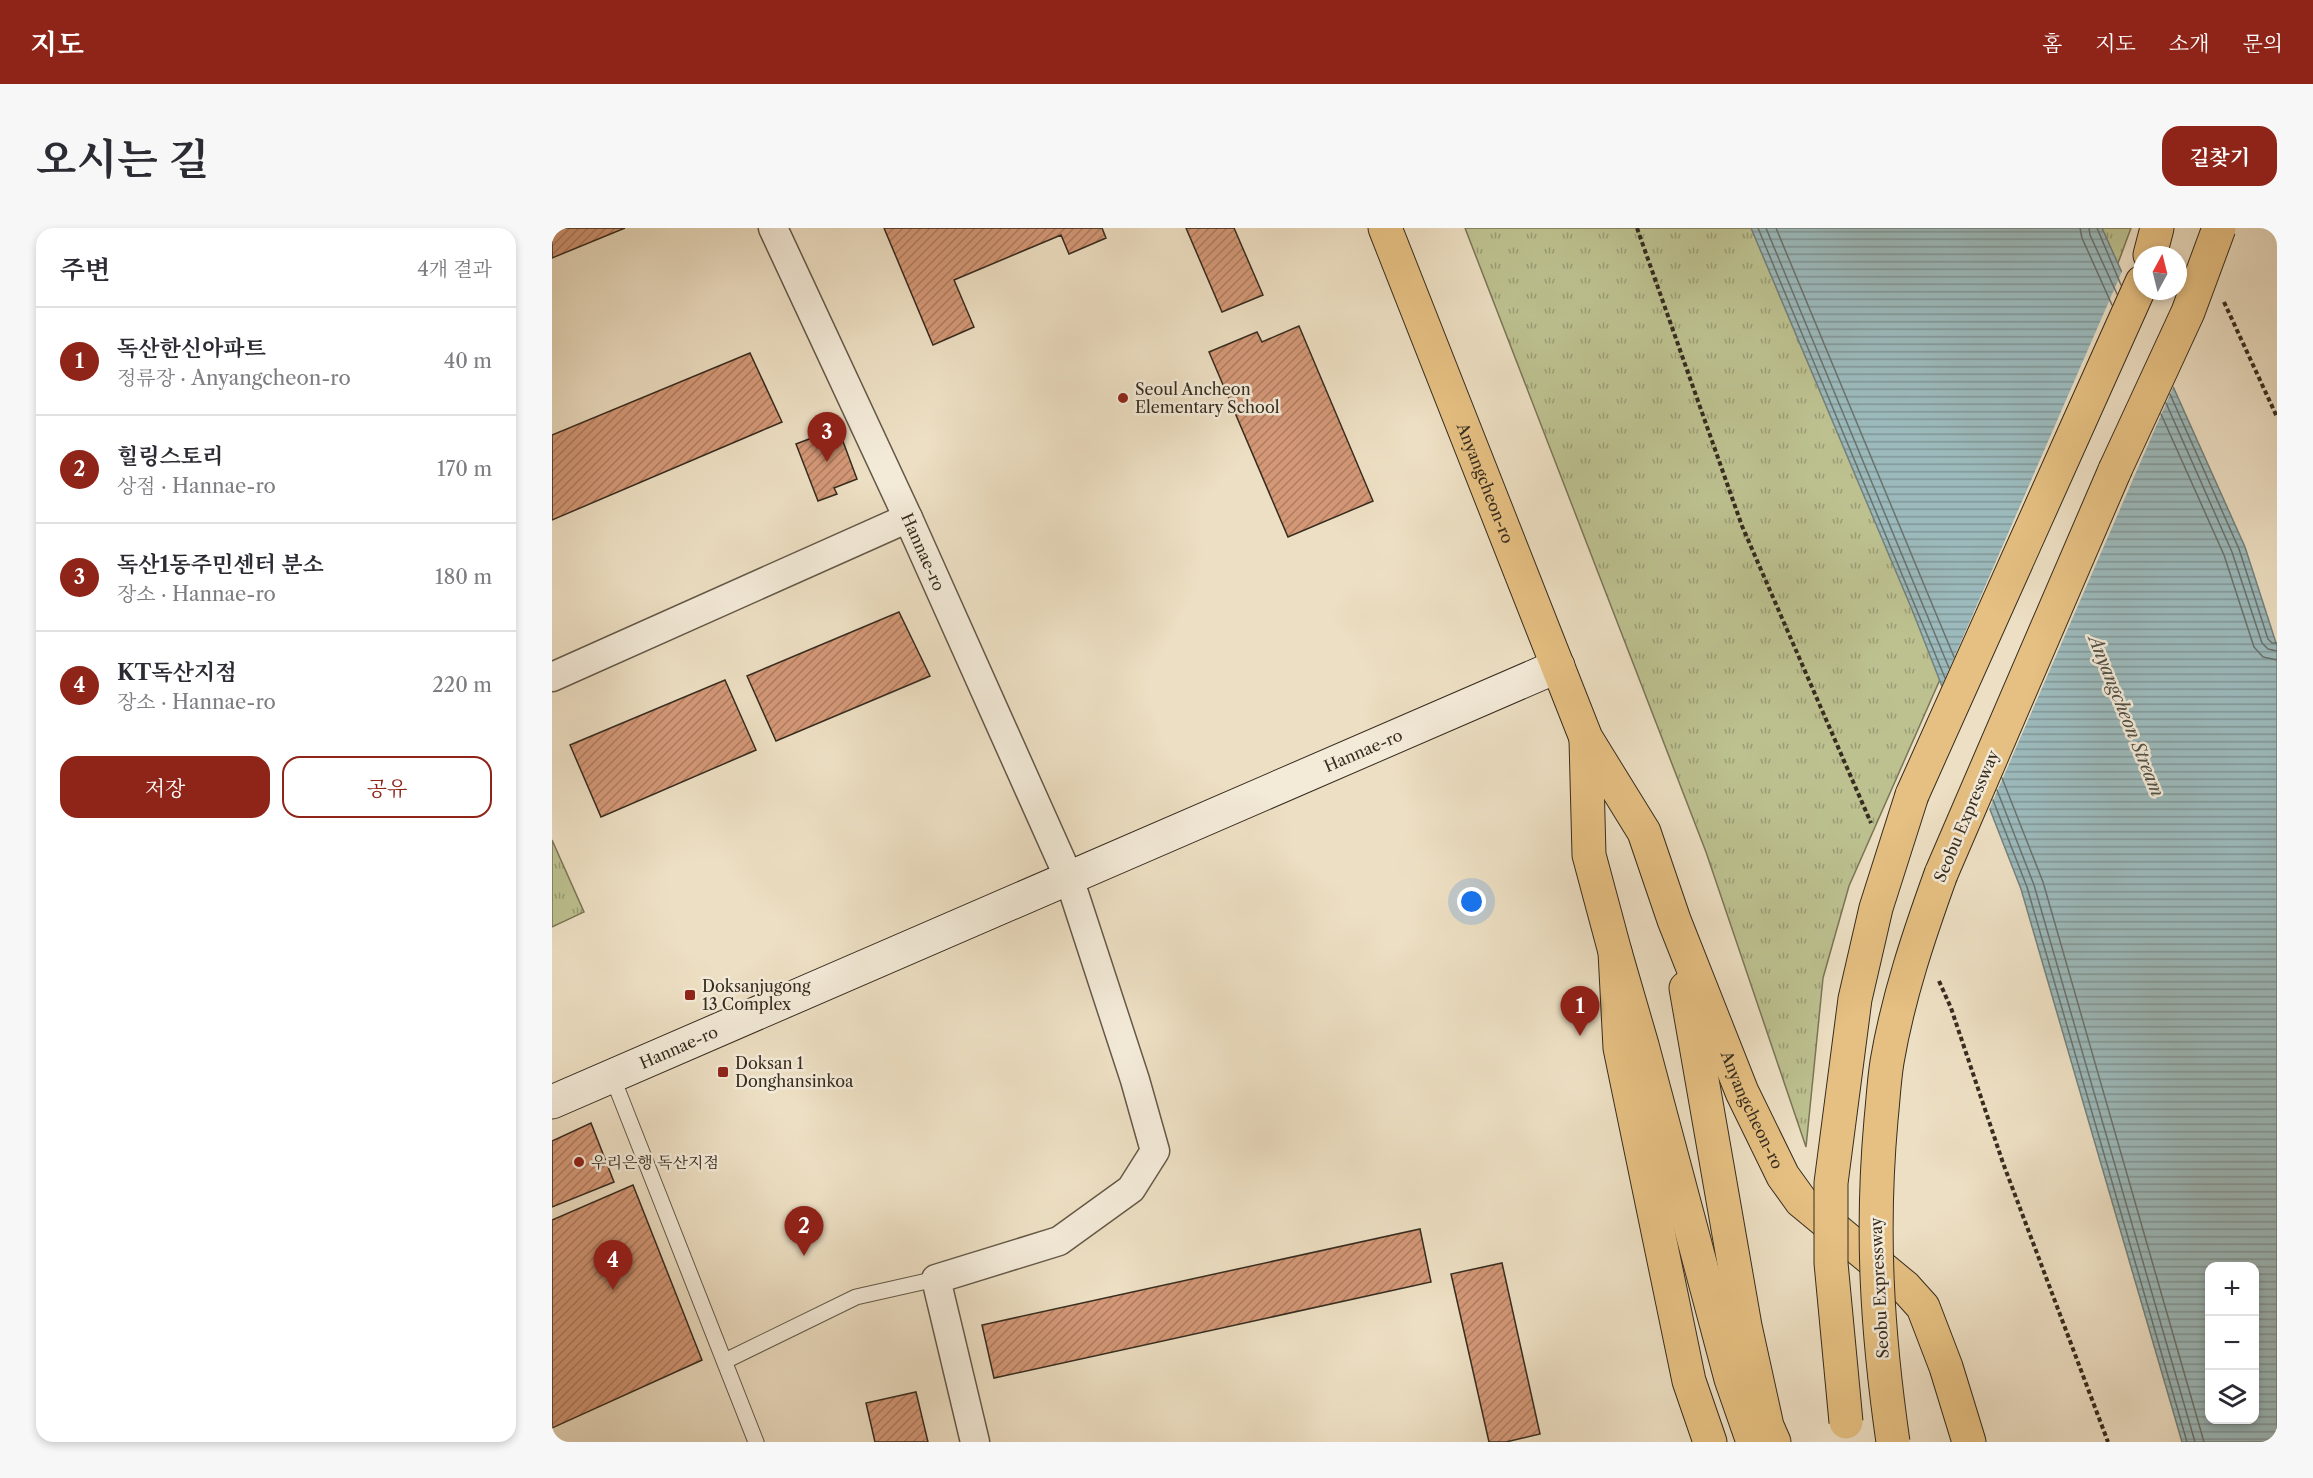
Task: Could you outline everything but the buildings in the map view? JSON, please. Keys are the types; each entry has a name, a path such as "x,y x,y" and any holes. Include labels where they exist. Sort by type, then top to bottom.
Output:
{"main road":[{"name":"Anyangcheon-ro","path":"1385,228 1586,738 1644,832 1674,920 1742,1092 1783,1176 1801,1201 1905,1287 1923,1307 1946,1366 1969,1442"},
{"path":"2152,246 2157,228"},
{"name":"Seobu Expressway","path":"1893,1442 1883,1373 1876,1283 1876,1181 1887,1062 1907,974 1941,874 2115,470 2188,312 2219,228"},
{"path":"1848,1432 1831,1263 1831,1183 1855,999 1876,909 1912,795 2134,300"},
{"name":"Hannae-ro","path":"552,1102 1558,666"},
{"name":"Anyangcheon-ro","path":"1586,738 1589,855 1615,952 1620,1048 1689,1381 1710,1442"},
{"path":"1674,920 1745,1326 1767,1426 1774,1442"},
{"path":"1615,952 1731,1379 1753,1442"}],"street":[{"name":"Hannae-ro","path":"773,228 908,518 1069,878"},
{"path":"552,677 908,518"},
{"path":"975,1442 936,1279 1059,1241 1131,1189 1155,1151 1135,1080 1069,878"}],"lane":[{"path":"612,1076 756,1442"},
{"path":"724,1361 856,1297 936,1279"}],"path":[{"path":"2223,300 2277,417"}],"green space":[{"path":"1465,228 2131,228 2090,339 1849,886 1823,978 1806,1147 1706,852"},
{"path":"552,840 584,912 552,927"}],"water":[{"name":"Anyangcheon Stream","path":"1751,228 2102,228 2245,547 2277,646 2277,1442 2182,1442 2021,889 1913,612"}],"pier":[{"path":"2123,269 2133,291 2133,300 2137,300 2175,383 1988,812 1940,690"}],"place":[{"name":"Seoul Ancheon Elementary School","path":"1123,398"},
{"name":"독산1동주민센터 분소","path":"827,462"},
{"name":"Doksanjugong 13 Complex","path":"690,995"},
{"name":"독산한신아파트","path":"1580,1036"},
{"name":"Doksan 1 Donghansinkoa","path":"723,1072"},
{"name":"우리은행 독산지점","path":"579,1162"},
{"name":"힐링스토리","path":"804,1256"},
{"name":"KT독산지점","path":"613,1290"}]}
